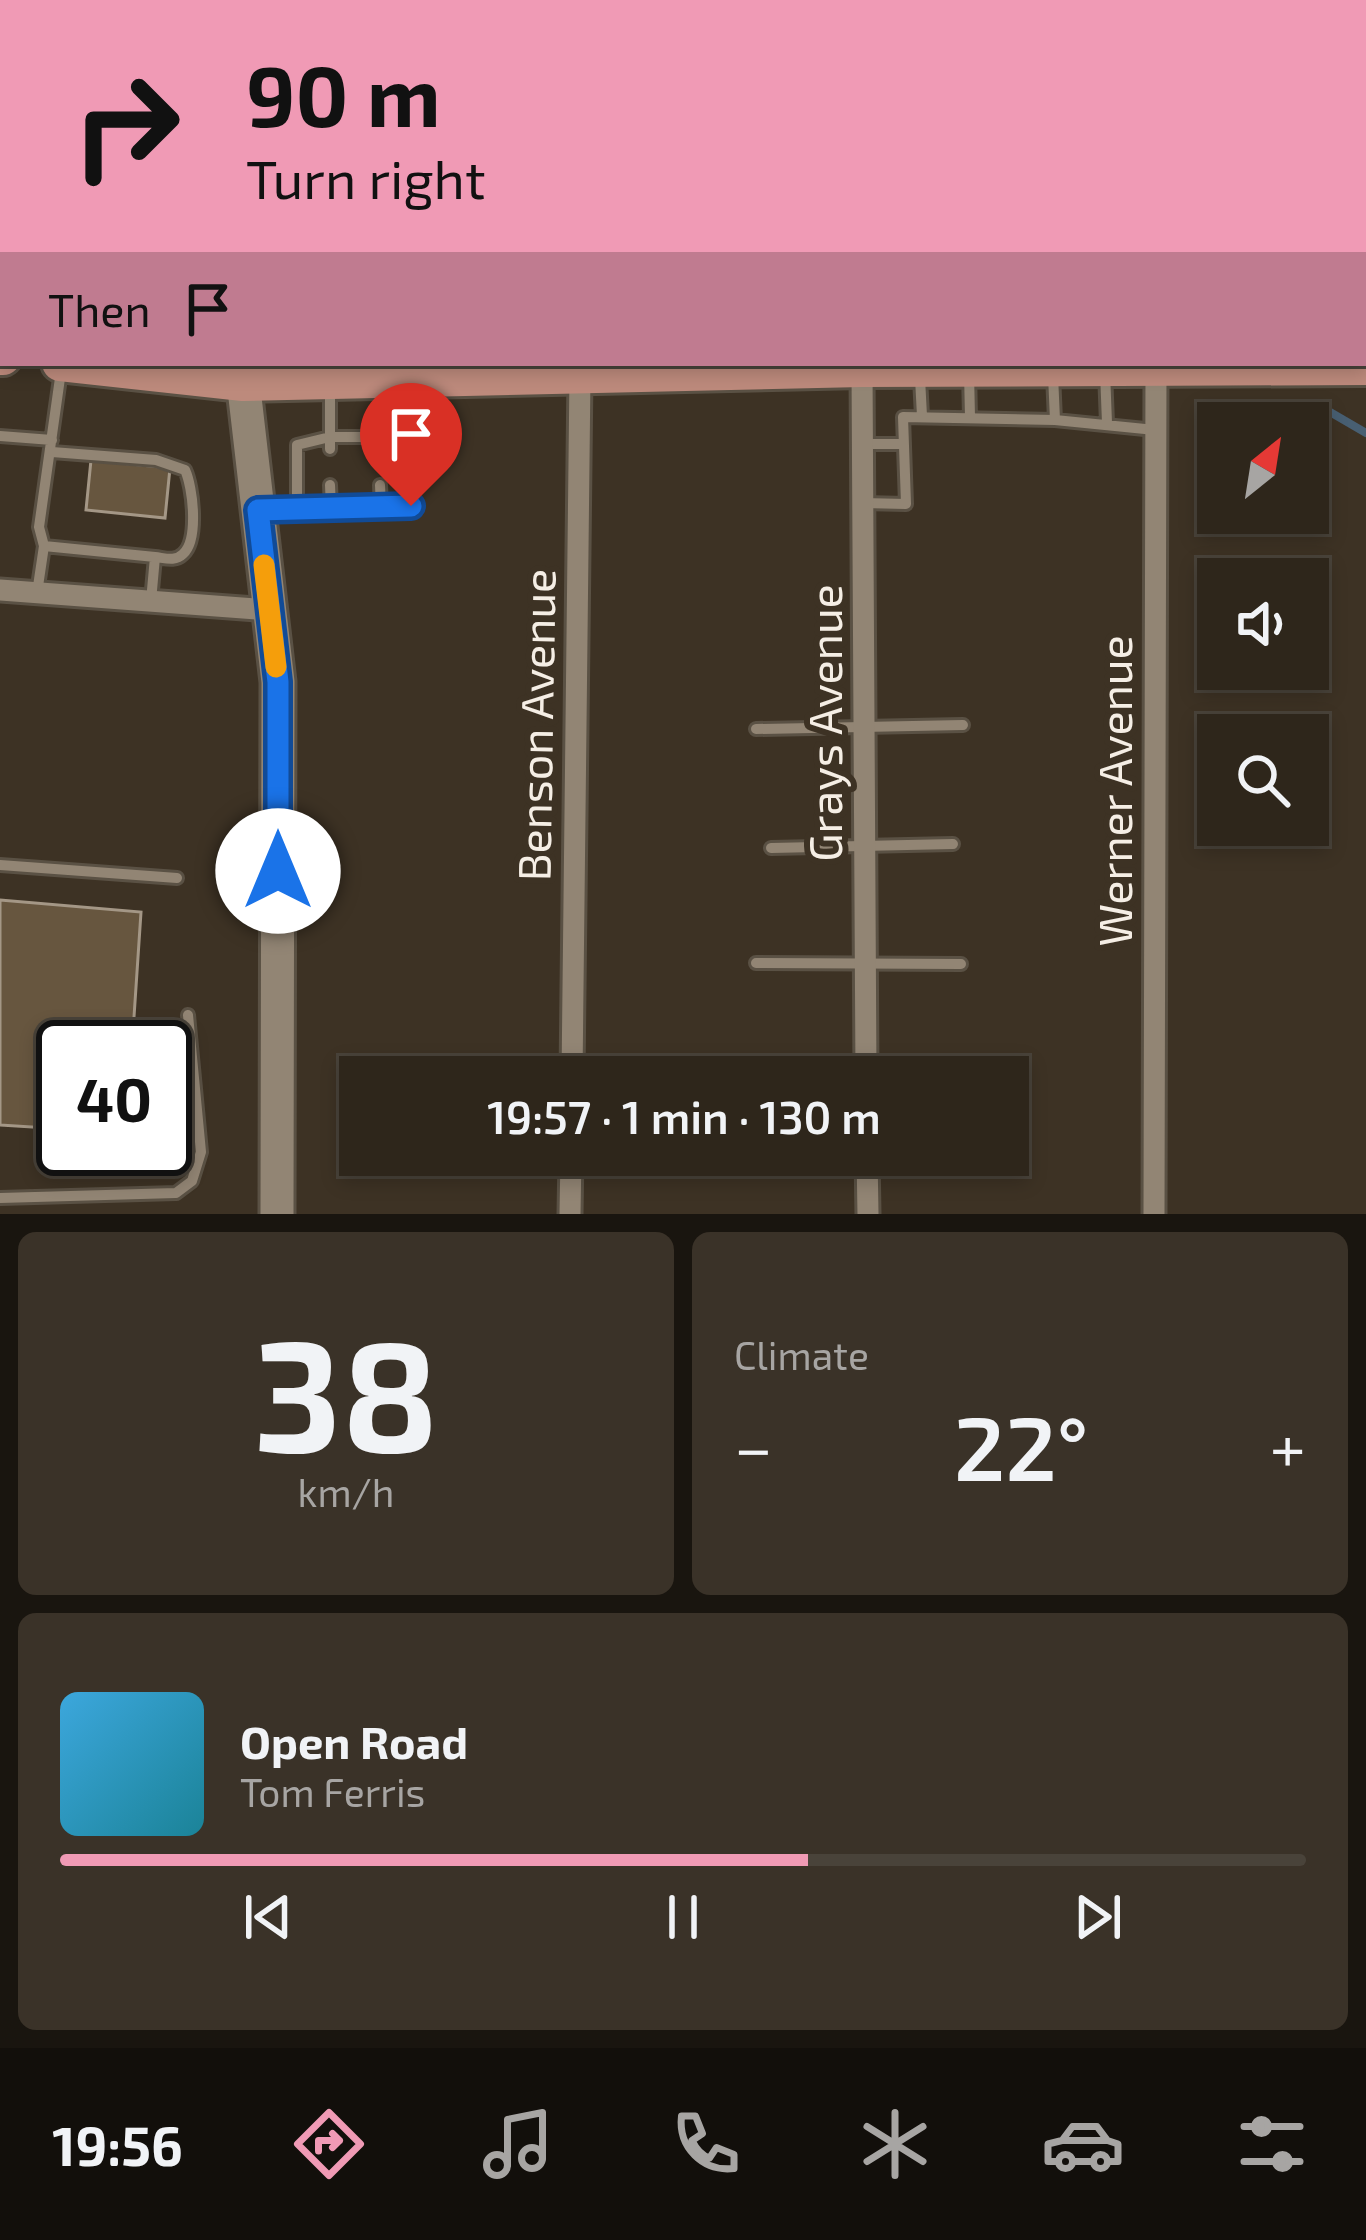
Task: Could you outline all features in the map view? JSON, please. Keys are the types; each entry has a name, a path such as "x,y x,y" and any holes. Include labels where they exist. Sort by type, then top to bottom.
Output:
{"main road":[{"path":"115,366 330,380 862,369 1366,367"}],"street":[{"name":"Werner Avenue","path":"1154,1214 1156,367"},
{"name":"Grays Avenue","path":"862,369 866,1056"},
{"path":"242,373 278,682 277,1214"},
{"name":"Benson Avenue","path":"572,1056 580,374"},
{"path":"0,590 269,610"},
{"path":"570,1214 571,1176"},
{"path":"867,1176 868,1214"}],"lane":[{"path":"37,592 44,546 39,527 61,366"},
{"path":"1105,367 1108,423"},
{"path":"1053,368 1055,420"},
{"path":"920,369 922,416"},
{"path":"969,369 970,417"},
{"path":"382,441 383,379"},
{"path":"330,380 330,443"},
{"path":"863,503 906,504 903,417 1055,420 1155,430"},
{"path":"0,436 156,460 185,470 193,503 190,542 175,559 44,546"},
{"path":"258,510 411,506 410,446 382,441 297,445 297,508"},
{"path":"863,444 903,444"},
{"path":"330,485 331,508"},
{"path":"380,485 381,507"},
{"path":"151,601 155,557"},
{"path":"756,729 963,725"},
{"path":"771,848 953,844"},
{"path":"0,866 177,878"},
{"path":"756,963 961,964"},
{"path":"0,1198 176,1193 192,1181 201,1152 188,1015"}],"building":[{"path":"91,460 170,468 165,518 86,510"},
{"path":"0,900 141,912 134,1020 36,1020 36,1127 0,1125"}],"waterway":[{"path":"1330,412 1366,433"}],"slow traffic":[{"path":"264,565 276,667"}],"route":[{"path":"278,871 278,682 258,510 411,506"}]}
